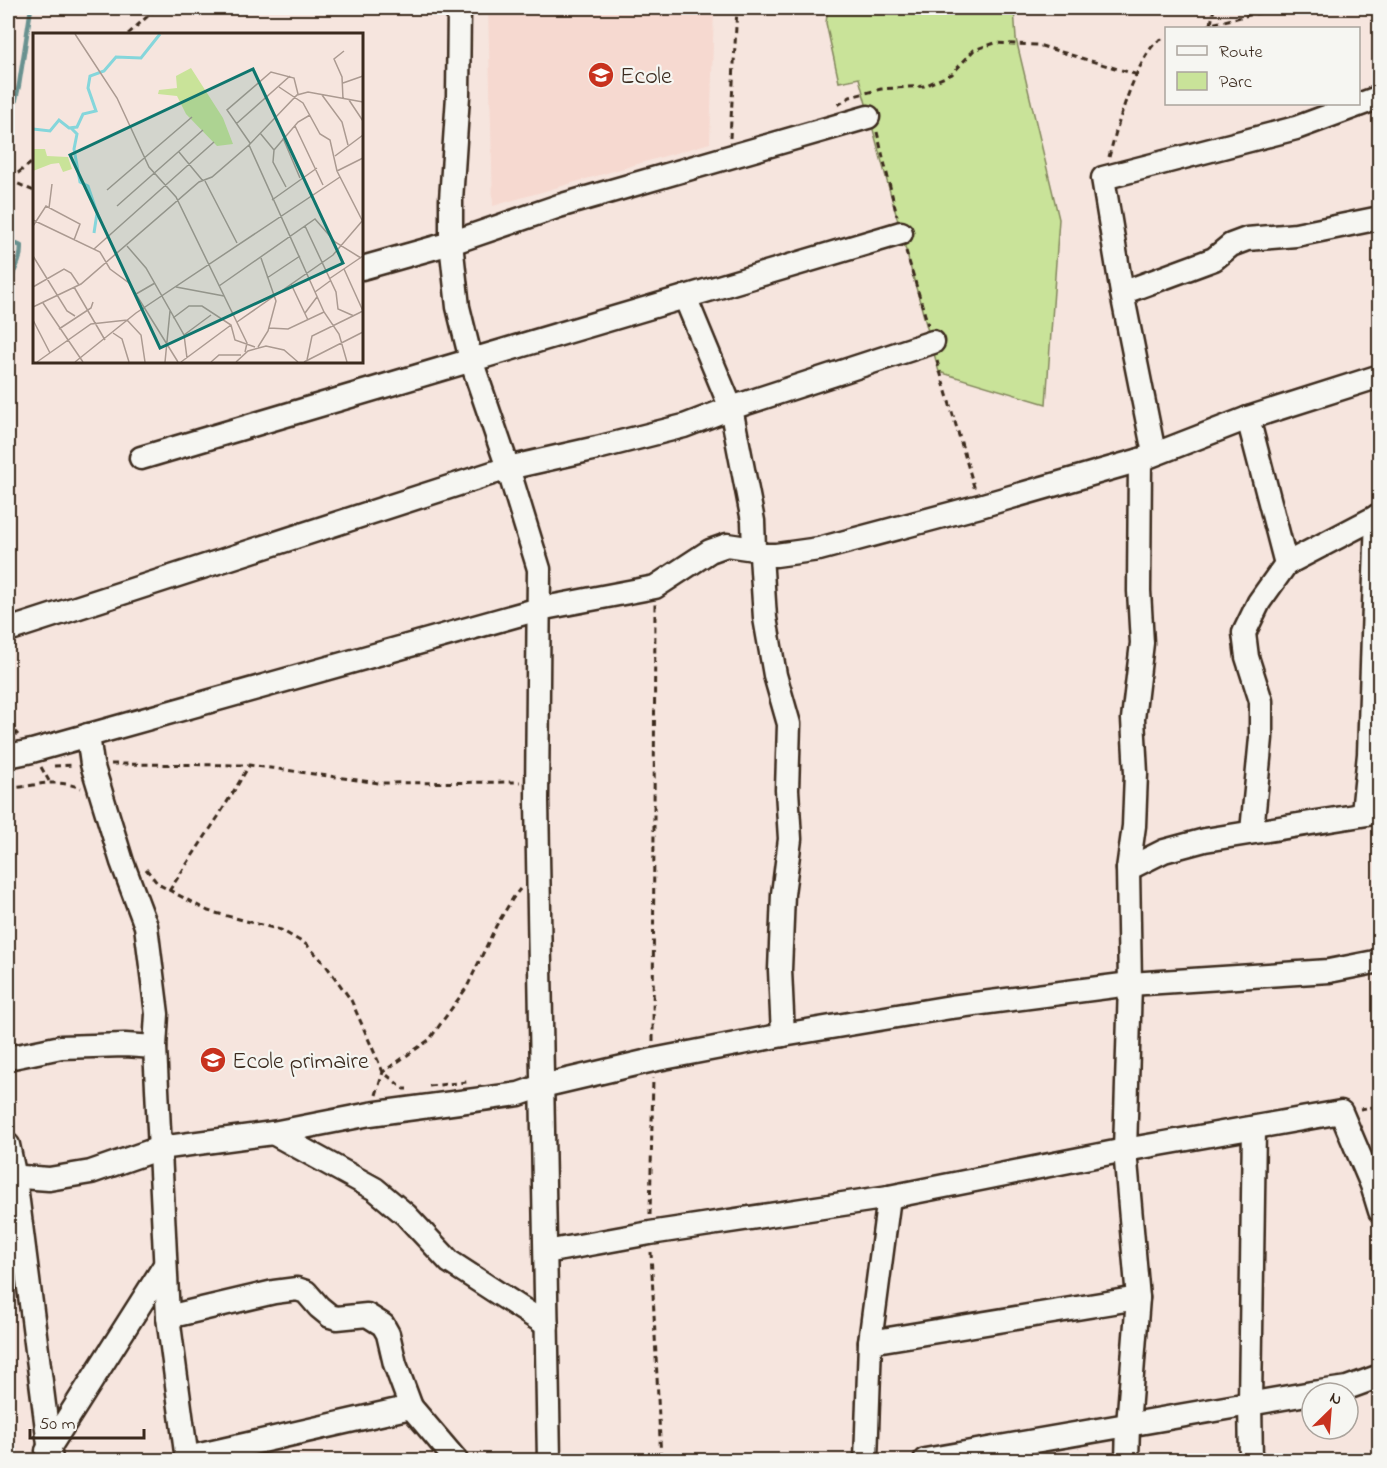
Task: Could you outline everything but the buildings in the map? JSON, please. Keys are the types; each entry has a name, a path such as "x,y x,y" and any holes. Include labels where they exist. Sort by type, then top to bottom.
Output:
{"street":[{"path":"459,8 458,96 451,243 459,307 471,360 539,569 537,782 549,1461"},
{"path":"1360,104 1380,97"},
{"path":"1127,1461 1138,1298 1125,1150 1130,984 1128,869 1134,826 1136,773 1133,718 1142,643 1139,591 1147,457 1103,178 1296,128 1358,105"},
{"path":"363,268 451,243 559,206 868,117"},
{"path":"1122,293 1214,259 1230,245 1247,238 1296,235 1380,218"},
{"path":"141,458 901,233"},
{"path":"685,297 731,408 753,521 773,664 789,724 787,790 790,839 783,894 780,970 783,1035"},
{"path":"8,630 508,468 684,426 731,408 933,342"},
{"path":"8,756 32,752 539,609 655,587 686,566 727,545 776,555 819,549 980,506 1147,457 1248,418 1380,376"},
{"path":"1248,418 1286,564"},
{"path":"1128,869 1164,852 1205,840 1372,813 1369,754 1378,516 1286,564 1259,602 1244,633 1247,657 1260,701 1261,738 1252,831"},
{"path":"88,735 92,764 122,862 146,926 157,1014 155,1047 168,1317 187,1459 411,1407"},
{"path":"11,1177 50,1179 91,1172 160,1148 273,1133 370,1114 519,1094 542,1086 653,1060 783,1035 951,1007 1130,984 1329,971 1380,961"},
{"path":"8,1058 61,1047 125,1045 155,1047"},
{"path":"546,1252 650,1233 889,1197 1125,1150 1341,1112 1372,1185 1380,1211"},
{"path":"1251,1461 1254,1128"},
{"path":"273,1133 375,1189 406,1215 450,1262 547,1325"},
{"path":"8,1145 47,1456"},
{"path":"866,1461 870,1342 889,1197"},
{"path":"47,1456 165,1265"},
{"path":"168,1317 273,1292 297,1289 306,1292 330,1316 337,1318 367,1315 382,1325 388,1334 395,1364 411,1407 456,1461"},
{"path":"870,1342 1138,1298"},
{"path":"1360,1383 1380,1376"},
{"path":"926,1461 1001,1454 1128,1425 1300,1395"}],"path":[{"path":"129,33 157,8"},
{"path":"728,158 737,8"},
{"path":"1211,24 1214,8"},
{"path":"1206,27 1280,8"},
{"path":"1103,178 1119,118 1138,75 1151,48 1165,39"},
{"path":"830,111 850,97 881,89 924,86 952,74 974,50 995,43 1038,45 1138,75"},
{"path":"868,117 874,118 901,233 980,506"},
{"path":"8,177 33,162"},
{"path":"8,182 33,191"},
{"path":"655,587 650,1233 661,1461"},
{"path":"41,766 249,765 379,783 537,782"},
{"path":"169,891 218,818 249,765"},
{"path":"8,788 22,788 49,781 71,784 90,791"},
{"path":"144,867 158,884 208,911 281,930 307,945 325,964 351,1000 383,1072 404,1089 416,1088"},
{"path":"370,1114 383,1072 429,1040 467,987 496,926 513,898 539,867"},
{"path":"427,1086 461,1081 471,1082"}],"shaded area":[{"name":"Ecole","path":"488,8 714,8 710,143 493,206"}],"green space":[{"path":"828,8 1014,8 1016,39 1059,219 1046,404 939,372 859,78 839,82 826,23"}],"waterway":[{"path":"8,135 19,85 31,8"},
{"path":"8,240 21,246 20,257 12,279 8,310"}],"place":[{"name":"Ecole","path":"601,75"},
{"name":"Ecole primaire","path":"213,1060"}]}
